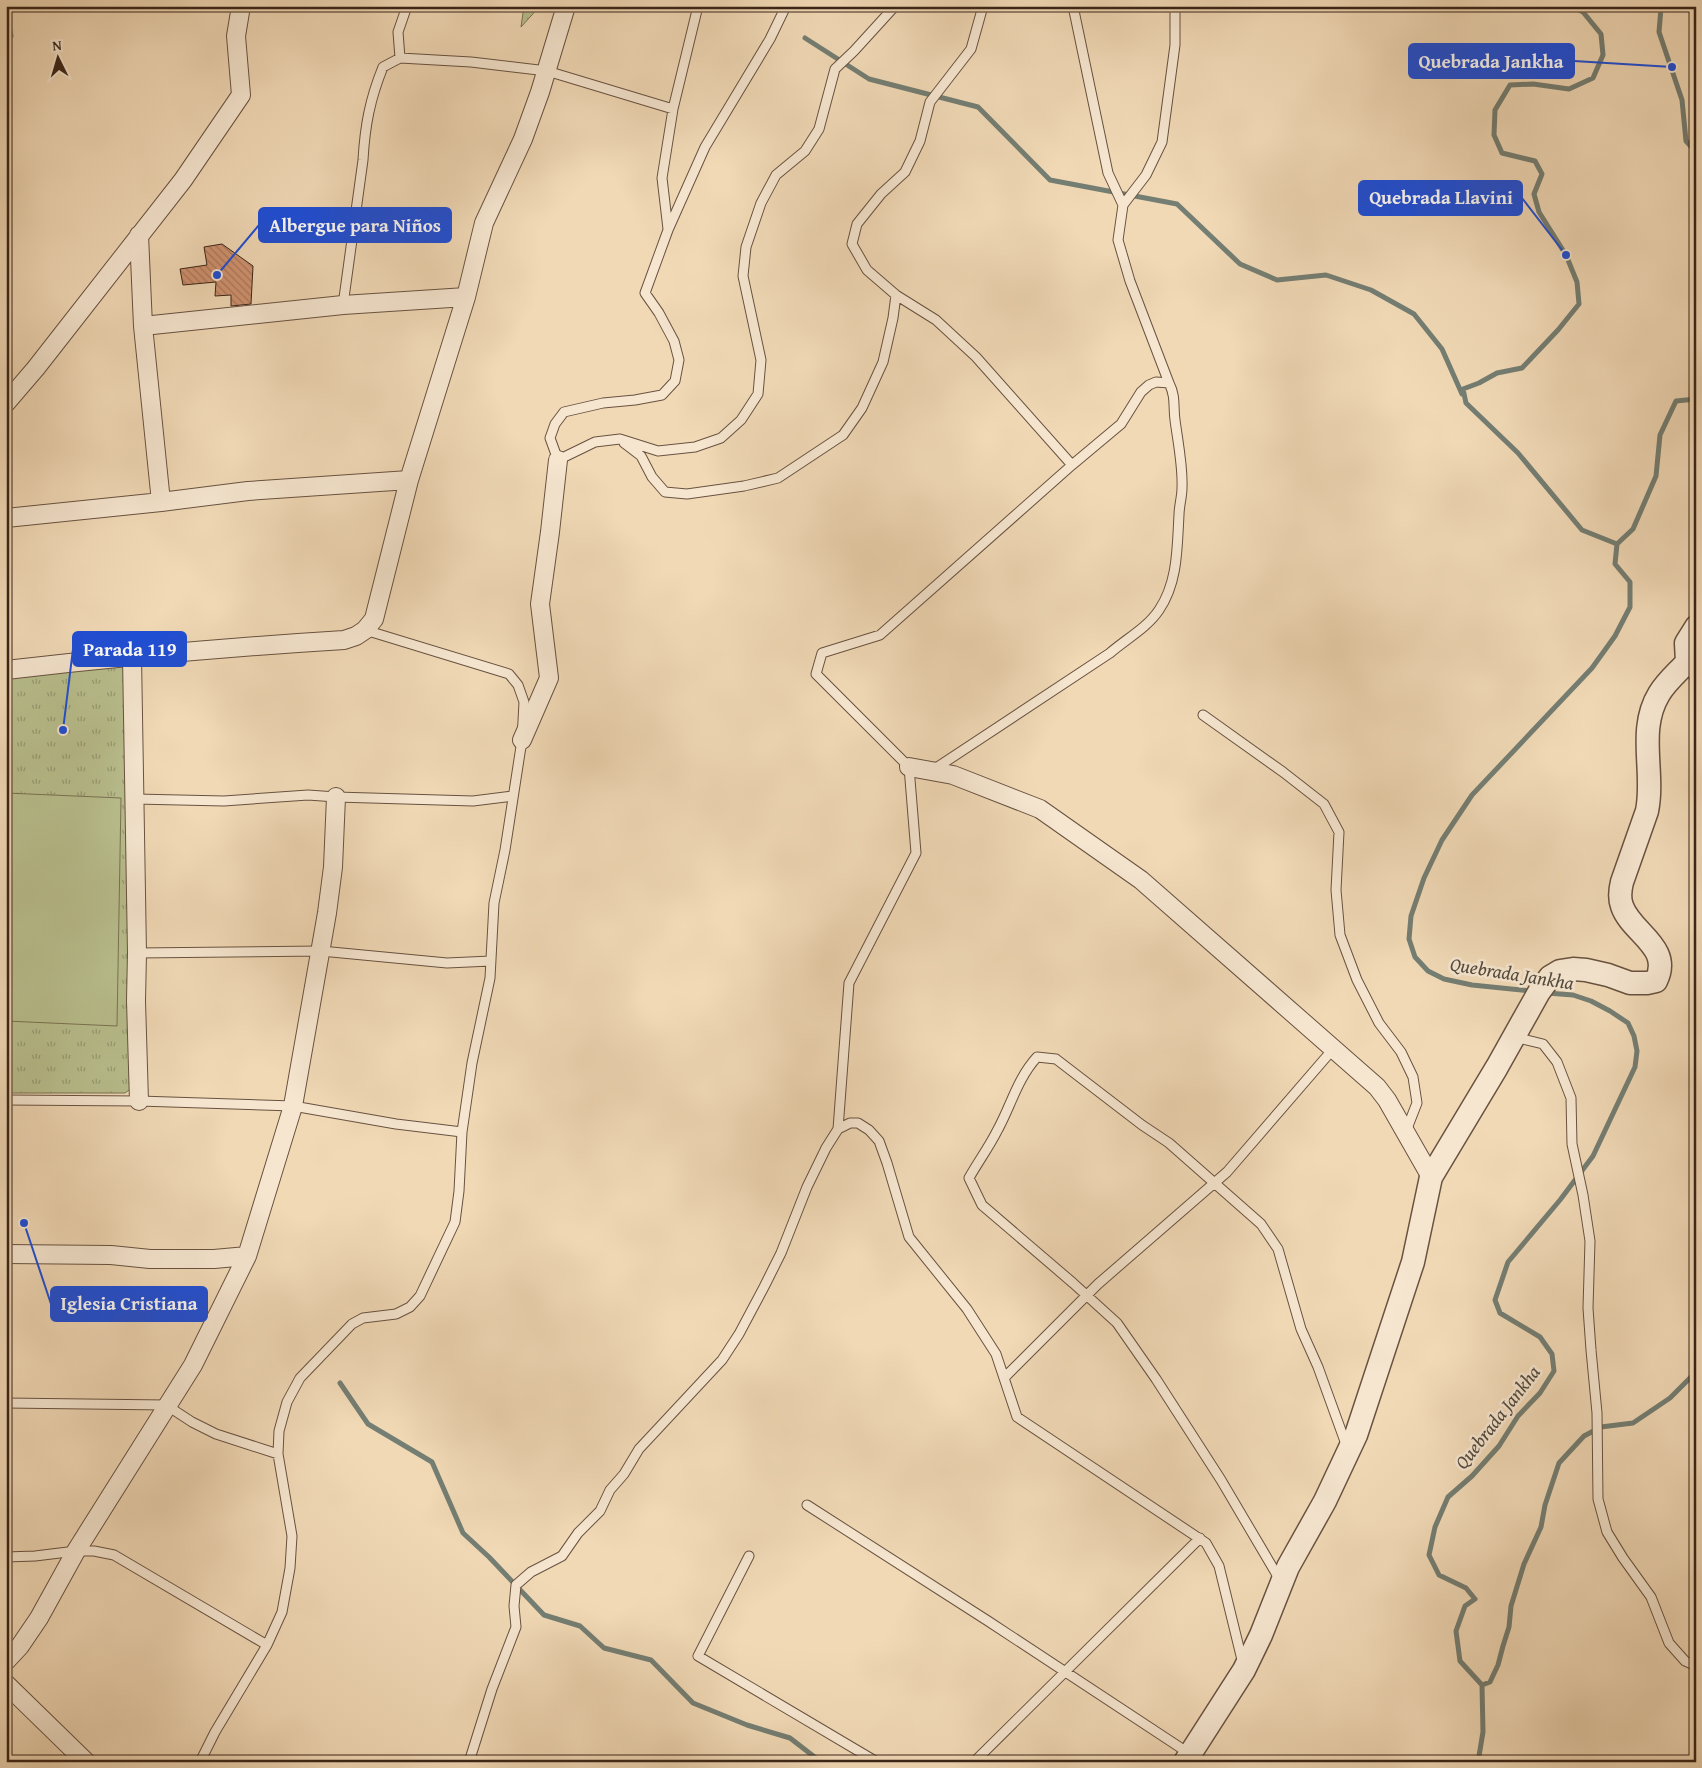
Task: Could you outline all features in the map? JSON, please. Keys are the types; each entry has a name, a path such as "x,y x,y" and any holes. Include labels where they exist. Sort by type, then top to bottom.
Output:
{"street":[{"path":"6,403 36,368 183,180 241,95 236,36 241,6"},
{"path":"6,670 243,646 344,640 356,636 365,630 374,619 409,480 466,297 484,223 522,140 547,72 566,6"},
{"path":"139,235 143,326 161,502"},
{"path":"143,326 343,305 466,297"},
{"path":"522,740 549,678 540,604 558,460"},
{"path":"6,518 248,491 409,480"},
{"path":"1188,1758 1244,1670 1261,1635 1288,1566 1325,1500 1356,1434 1413,1262 1431,1177 1539,992 1550,976 1560,971 1573,969 1586,970 1638,984 1656,981 1660,965 1658,954 1629,919 1621,904 1620,893 1650,799 1651,787 1647,737 1650,719 1659,694 1691,672 1686,643 1696,627"},
{"path":"132,656 139,1101"},
{"path":"908,766 953,775 1040,809 1141,880 1377,1087 1388,1100 1431,1177"},
{"path":"6,1661 20,1646 39,1618 76,1551 193,1365 247,1256 293,1106 321,950 333,868 336,797"},
{"path":"6,1254 111,1255 150,1259 214,1259 247,1256"},
{"path":"6,1684 86,1762"}],"lane":[{"path":"400,58 398,32 407,6"},
{"path":"668,230 662,178 673,109 698,6"},
{"path":"786,6 770,39 705,147 668,230 645,293 659,313 674,341 680,360 675,381 662,395 588,405 564,412 555,424 550,438 558,460 595,442 620,439 658,451 695,447 721,438 741,420 758,394 762,360 743,276 746,247 760,203 776,175 805,151 819,129 835,69 895,6"},
{"path":"983,6 971,49 930,102 920,141 905,172 880,194 857,224 852,244 867,270 896,295 936,320 976,357 1072,465"},
{"path":"1073,6 1108,173 1123,205"},
{"path":"932,770 1110,653 1140,630 1159,610 1173,581 1182,489 1181,466 1174,418 1174,393 1130,281 1118,240 1123,205 1146,175 1162,142 1175,45 1175,6"},
{"path":"343,305 372,94 383,67 400,58 471,62 547,72 673,109"},
{"path":"620,439 641,456 652,477 665,492 686,494 744,486 778,478 843,435 862,408 883,362 896,295"},
{"path":"469,1762 492,1689 516,1627 514,1606 516,1585 531,1572 562,1556 578,1533 600,1511 610,1490 624,1474 639,1449 722,1360 739,1334 764,1288 781,1253 807,1187 826,1148 838,1129 849,983 916,853 908,766 816,674 822,654 880,635 1121,424 1141,392 1149,385 1156,382 1169,383"},
{"path":"200,1762 215,1732 267,1644 282,1612 290,1568 292,1536 278,1454 279,1431 287,1402 300,1378 352,1324 363,1318 396,1314 410,1307 420,1296 455,1222 459,1192 462,1132 472,1063 490,978 494,903 505,850 522,740 524,702 518,685 509,674 365,630"},
{"path":"1203,715 1324,804 1340,832 1336,890 1340,935 1357,980 1379,1023 1401,1052 1413,1077 1417,1103 1405,1132"},
{"path":"135,799 224,801 308,795 473,801 513,796"},
{"path":"138,953 321,950 448,963 491,961"},
{"path":"1514,1037 1543,1044 1557,1062 1571,1098 1572,1144 1583,1195 1590,1241 1588,1308 1590,1350 1597,1413 1598,1499 1607,1532 1650,1597 1669,1643 1685,1661 1696,1666"},
{"path":"1004,1378 1087,1295 1227,1172 1334,1048"},
{"path":"1282,1582 1221,1480 1156,1379 1117,1323 982,1205 969,1178 998,1131 1017,1084 1037,1057 1056,1060 1169,1143 1261,1224 1278,1249 1301,1329 1318,1367 1348,1450"},
{"path":"6,1100 139,1101 293,1106 396,1124 462,1132"},
{"path":"838,1129 850,1123 858,1123 869,1130 879,1141 909,1237 972,1317 996,1354 1017,1417 1206,1543 1219,1566 1244,1670"},
{"path":"6,1403 166,1406 216,1434 278,1454"},
{"path":"807,1505 1065,1672 1188,1758"},
{"path":"974,1762 1200,1538"},
{"path":"6,1557 76,1551 94,1551 114,1555 267,1644"},
{"path":"749,1556 698,1656 877,1762"}],"green space":[{"path":"524,6 540,6 521,27"},
{"path":"118,663 125,667 132,1088 125,1093 6,1093 6,676"},
{"path":"6,793 121,798 117,1026 6,1021"}],"building":[{"path":"222,244 253,266 251,304 231,306 231,295 215,296 216,282 183,285 180,269 207,265 204,247"}],"waterway":[{"path":"1571,6 1583,12 1601,34 1603,55 1593,78 1569,89 1533,84 1510,85 1495,110 1494,135 1502,153 1535,161 1542,174 1534,194 1539,212 1566,255 1577,282 1579,304 1558,330 1522,368 1497,373 1463,389 1466,403 1518,453 1582,530 1617,544"},
{"name":"Quebrada Jankha","path":"1663,6 1661,8 1659,32 1682,100 1686,141 1696,152"},
{"path":"6,7 11,36"},
{"path":"805,38 869,79 978,107 1050,180 1177,204 1240,264 1277,280 1326,275 1371,290 1414,314 1442,349 1462,394"},
{"name":"Quebrada Jankha","path":"1531,991 1472,985 1444,979 1428,971 1415,957 1409,939 1411,916 1424,878 1442,840 1472,795 1592,668 1615,636 1630,607 1630,582 1615,564 1617,544 1633,529 1656,476 1660,435 1676,401 1696,399"},
{"name":"Quebrada Jankha","path":"1478,1762 1483,1732 1482,1685 1460,1661 1456,1631 1465,1606 1475,1599 1466,1588 1439,1575 1429,1555 1435,1527 1448,1497 1472,1476 1499,1446 1518,1416 1540,1393 1554,1371 1552,1354 1540,1337 1500,1313 1495,1300 1508,1262 1560,1200 1593,1156 1635,1067 1637,1051 1634,1036 1628,1023 1610,1011 1591,1001 1573,995 1547,993"},
{"path":"1482,1685 1490,1682 1498,1665 1509,1627 1511,1606 1524,1564 1541,1527 1545,1505 1559,1463 1584,1436 1601,1427 1633,1423 1670,1398 1696,1372"},
{"path":"340,1383 368,1424 432,1462 463,1533 489,1557 544,1615 580,1626 604,1648 651,1660 693,1703 747,1725 790,1738 821,1762"}],"place":[{"name":"Quebrada Jankha","path":"1672,67"},
{"name":"Quebrada Llavini","path":"1566,255"},
{"name":"Albergue para Niños","path":"217,275"},
{"name":"Parada 119","path":"63,730"},
{"name":"Iglesia Cristiana","path":"24,1223"}]}
